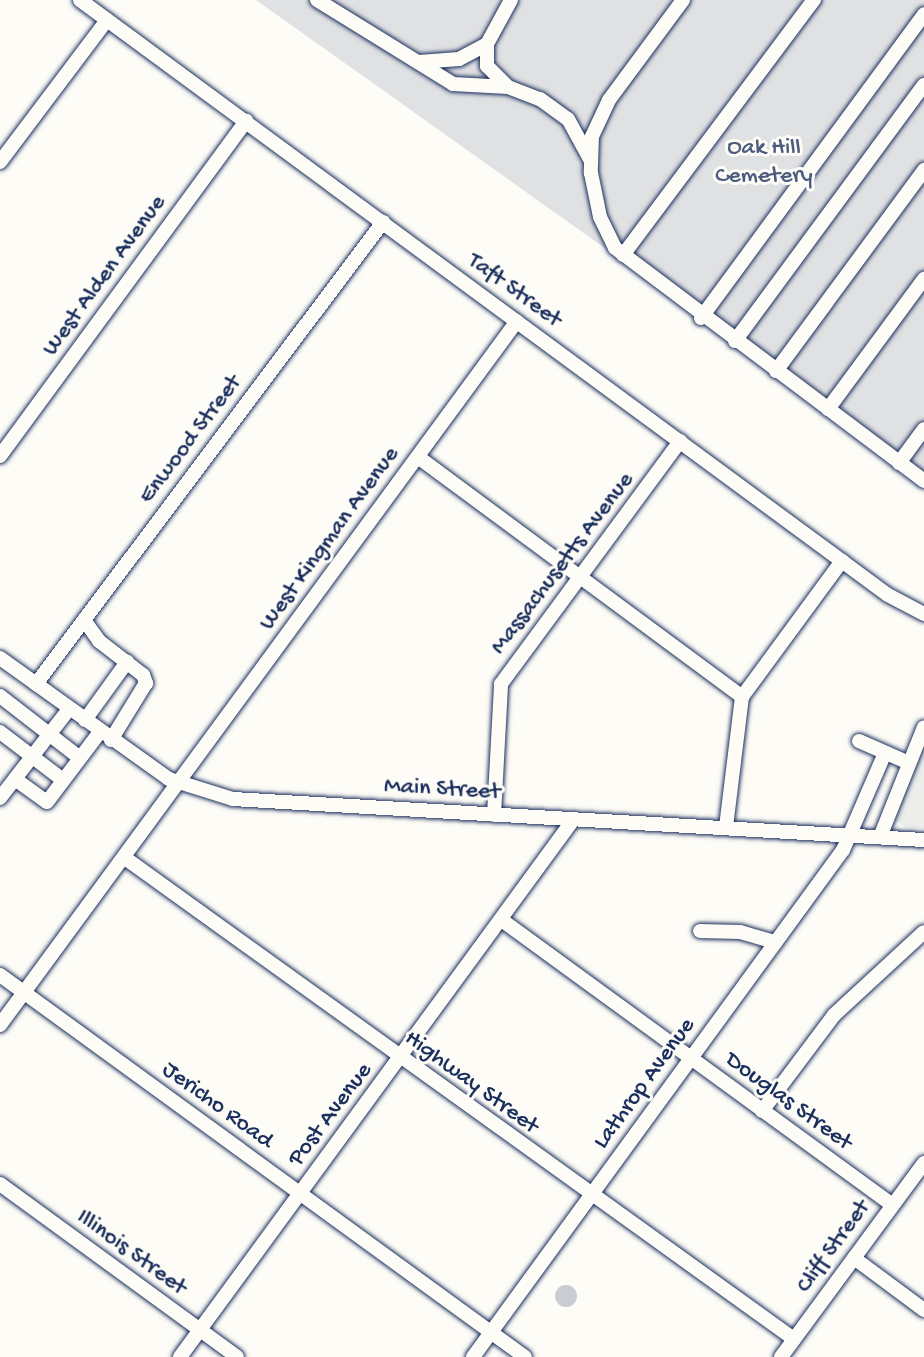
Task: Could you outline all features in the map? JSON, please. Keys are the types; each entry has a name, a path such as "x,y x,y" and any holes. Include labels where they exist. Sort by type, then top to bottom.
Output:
{"street":[{"name":"Taft Street","path":"80,0 842,561 924,614"},
{"path":"317,0 453,84 508,87 540,99 568,119 592,161"},
{"path":"508,87 487,66 487,44 511,0"},
{"path":"623,255 814,0"},
{"path":"680,1 592,136 592,161 600,217 623,255 701,318 924,481"},
{"path":"701,318 924,14"},
{"path":"0,162 107,20"},
{"path":"419,62 459,59 487,44"},
{"path":"735,341 924,85"},
{"path":"568,119 600,120"},
{"name":"West Alden Avenue","path":"0,456 246,121"},
{"path":"776,371 924,170"},
{"name":"Enwood Street","path":"36,684 383,222"},
{"path":"828,409 924,279"},
{"name":"West Kingman Avenue","path":"0,1025 517,321"},
{"path":"899,463 924,429"},
{"name":"Massachusetts Avenue","path":"494,815 501,684 680,441"},
{"path":"418,457 742,697"},
{"path":"726,827 742,697 842,561"},
{"path":"15,779 47,802 80,758 105,736 146,683 127,662 99,641 84,620"},
{"name":"Main Street","path":"1,660 105,736 179,784 242,800 924,840"},
{"path":"85,720 127,662"},
{"path":"0,696 80,758"},
{"path":"2,793 69,709"},
{"path":"880,837 924,727"},
{"path":"0,732 63,780"},
{"path":"859,741 909,763"},
{"name":"Lathrop Avenue","path":"473,1357 692,1059 849,835 885,753"},
{"name":"Post Avenue","path":"180,1357 503,921 573,820"},
{"name":"Highway Street","path":"125,858 794,1339"},
{"name":"Douglas Street","path":"503,921 893,1205"},
{"path":"700,931 740,932 776,942"},
{"path":"762,1111 834,1015 924,932"},
{"name":"Jericho Road","path":"0,975 525,1357"},
{"name":"Cliff Street","path":"781,1357 924,1163"},
{"name":"Illinois Street","path":"0,1184 237,1357"},
{"path":"854,1258 924,1310"}],"shaded area":[{"path":"924,737 924,829 904,827 892,817"}],"green space":[{"name":"Oak Hill Cemetery","path":"256,0 924,0 924,475"}],"building":[{"path":"566,1285 574,1288 577,1296 574,1304 566,1307 558,1304 555,1296 558,1288"}]}
